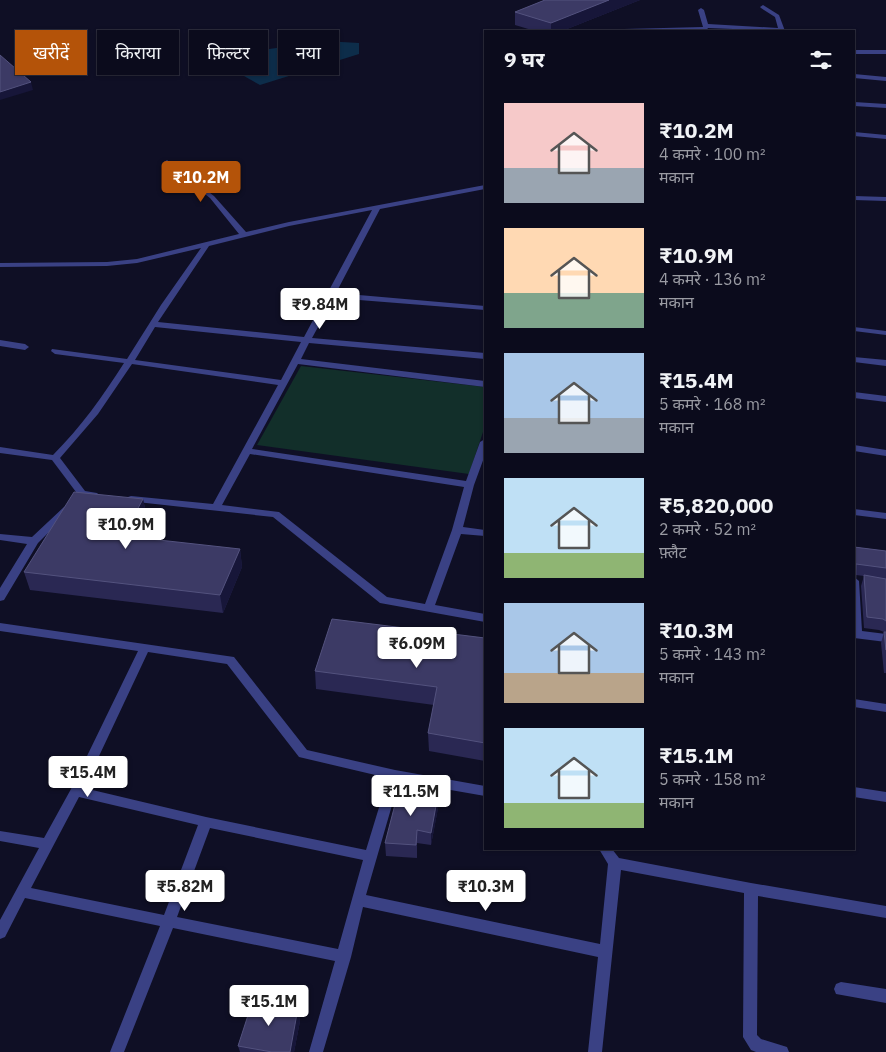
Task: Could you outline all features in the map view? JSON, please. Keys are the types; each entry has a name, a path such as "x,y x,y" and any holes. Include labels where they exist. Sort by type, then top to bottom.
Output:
{"street":[{"path":"665,30 706,29 706,26 782,30 777,16 763,7"},
{"path":"701,10 706,26"},
{"path":"855,52 886,52"},
{"path":"855,76 886,79"},
{"path":"855,104 886,106"},
{"path":"855,134 886,137"},
{"path":"167,162 212,197 244,235"},
{"path":"0,265 107,264 137,261 206,246 289,224 484,187"},
{"path":"855,198 886,199"},
{"path":"216,508 377,208"},
{"path":"55,458 71,444 131,361 153,324 206,246"},
{"path":"331,295 484,308"},
{"path":"153,324 484,356"},
{"path":"855,329 886,333"},
{"path":"0,343 25,347"},
{"path":"55,351 283,383"},
{"path":"855,360 886,363"},
{"path":"296,361 484,384"},
{"path":"855,395 886,399"},
{"path":"429,608 457,530 469,485 481,466 484,448"},
{"path":"855,448 886,453"},
{"path":"0,450 55,458 82,494 101,496"},
{"path":"246,451 469,485"},
{"path":"0,598 34,541 82,494"},
{"path":"120,498 276,514 384,600 484,618"},
{"path":"855,512 886,516"},
{"path":"457,530 484,534"},
{"path":"0,537 34,541"},
{"path":"856,581 855,634 886,638"},
{"path":"0,627 230,660 303,754 395,775 484,791"},
{"path":"0,933 76,791 145,647"},
{"path":"855,703 886,708"},
{"path":"316,1052 360,900 369,856 395,775"},
{"path":"76,791 206,822 369,856"},
{"path":"855,792 886,797"},
{"path":"117,1052 206,822"},
{"path":"0,836 49,844"},
{"path":"596,1052 615,863 606,850"},
{"path":"615,863 886,912"},
{"path":"751,889 750,1037 756,1045 782,1052"},
{"path":"22,892 168,923 344,956"},
{"path":"360,900 606,952"},
{"path":"841,990 886,996"}],"green space":[{"path":"301,366 484,387 484,429 469,474 257,445"}],"water":[{"path":"339,42 359,43 359,54 339,60"},
{"path":"278,48 278,75 292,75 260,85 242,75 268,75 268,49"}],"building":[{"path":"545,0 609,0 551,23 515,12"},
{"path":"0,55 15,68 15,75 23,75 31,82 0,92"},
{"path":"74,492 143,499 123,536 240,549 220,595 24,572"},
{"path":"855,547 886,551 886,568 856,564 855,615"},
{"path":"864,575 886,579 886,621 867,617"},
{"path":"332,619 484,638 484,743 428,733 437,687 315,671"},
{"path":"884,632 886,632 886,650"},
{"path":"399,789 438,795 431,833 417,830 416,845 385,843"},
{"path":"253,1000 298,1008 290,1052 272,1052 238,1046"}]}
